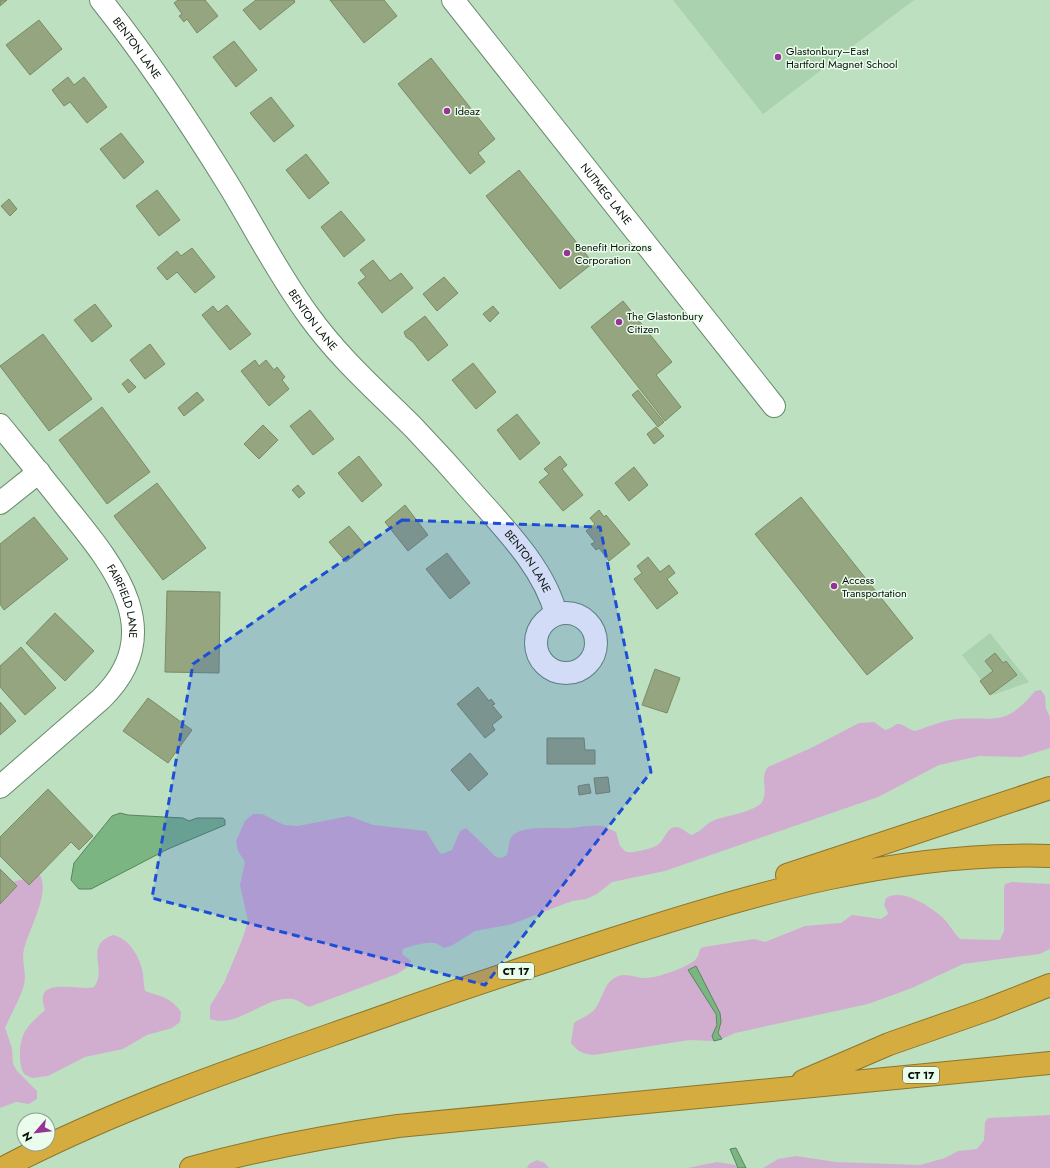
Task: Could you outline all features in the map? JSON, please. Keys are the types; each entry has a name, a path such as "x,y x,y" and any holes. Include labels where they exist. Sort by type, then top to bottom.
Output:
{"highway":[{"path":"702,910 725,898 778,878 1050,788"},
{"name":"CT 17","path":"3,1168 75,1133 141,1104 419,1004 702,910 792,886 886,867 980,856 1050,856"},
{"path":"791,1087 842,1062 989,1009 1050,985"},
{"name":"CT 17","path":"191,1168 274,1147 336,1135 398,1126 1050,1063"}],"street":[{"name":"BENTON LANE","path":"101,0 186,118 309,316 338,352 438,452 498,521 525,555 542,581 556,614"},
{"name":"NUTMEG LANE","path":"453,0 774,406"},
{"name":"FAIRFIELD LANE","path":"0,424 97,544 114,569 129,606 132,622 132,640 125,665 108,692 0,787"},
{"path":"0,504 39,472"}],"highlighted area":[{"path":"402,520 600,527 651,772 485,985 152,898 193,664"}],"shaded area":[{"name":"Glastonbury–East Hartford Magnet School","path":"673,0 914,0 763,114"},
{"path":"990,633 1029,682 993,695 962,655"},
{"path":"1041,690 1045,696 1046,709 1050,717 1050,748 1021,757 979,756 939,765 878,797 665,871 612,882 597,894 586,899 572,901 512,924 475,931 451,946 443,948 435,943 430,943 405,948 403,949 402,954 411,961 409,966 397,974 309,1007 294,999 281,999 231,1020 221,1021 210,1019 210,1006 224,983 242,940 248,921 240,885 245,862 238,851 236,841 245,821 253,814 262,814 284,825 298,826 349,816 373,825 426,831 439,852 442,854 452,850 460,831 466,828 496,857 502,858 507,855 511,837 518,832 541,828 571,828 590,826 602,826 616,832 620,846 626,852 638,851 652,848 659,844 668,831 674,827 680,828 691,835 698,832 713,820 754,808 762,802 764,798 764,775 768,767 811,748 859,723 874,722 885,730 899,724 915,731 941,722 957,719 1000,718 1016,711 1035,691"},
{"path":"120,813 128,815 183,818 189,821 197,818 223,818 225,820 225,825 168,849 91,889 79,889 71,880 74,863 112,816"},
{"path":"40,875 42,883 41,901 23,953 25,976 24,985 5,1028 12,1048 13,1064 17,1071 37,1091 37,1099 29,1104 16,1102 0,1108 0,885"},
{"path":"1012,882 1050,884 1050,949 1040,954 963,964 912,988 868,1004 735,1033 722,1039 718,1033 721,1022 696,966 688,970 706,995 714,1010 717,1023 713,1036 714,1041 689,1040 594,1055 581,1052 571,1043 574,1023 595,1009 605,988 614,978 618,976 626,975 651,978 680,969 697,958 699,951 704,947 754,939 765,942 805,926 841,923 852,915 881,919 888,913 884,905 886,898 893,895 908,897 930,908 944,919 960,939 1000,940 1004,931 1004,888 1005,884"},
{"path":"113,935 123,939 135,952 142,969 145,991 161,996 174,1004 181,1012 180,1022 172,1028 147,1035 123,1049 85,1057 48,1076 32,1078 24,1074 20,1058 22,1038 27,1028 45,1010 43,997 45,992 50,988 57,987 94,987 98,980 99,973 97,951 99,945 104,939"},
{"path":"696,966 720,1013 721,1022 718,1033 722,1039 714,1041 712,1036 717,1025 716,1014 688,970"},
{"path":"1050,1115 1050,1168 763,1168 778,1159 796,1156 836,1162 920,1165 945,1158 958,1151 977,1149 984,1140 985,1122 988,1118"},
{"path":"736,1148 746,1168 738,1168 730,1149"},
{"path":"537,1160 545,1163 549,1168 527,1168 529,1164"},
{"path":"717,1162 736,1165 738,1168 687,1168"}],"building":[{"path":"0,0 7,0 0,6"},
{"path":"178,0 205,0 218,16 197,33 187,19 184,22 179,16 182,14 174,3"},
{"path":"256,0 294,0 295,2 260,30 243,10"},
{"path":"330,0 384,0 397,16 364,43"},
{"path":"39,20 62,49 30,75 6,45"},
{"path":"234,41 257,70 236,87 213,57"},
{"name":"Ideaz","path":"431,58 495,139 478,153 485,162 470,174 398,84"},
{"path":"68,77 74,85 84,77 107,107 87,123 70,102 64,106 52,90"},
{"path":"271,97 294,126 274,142 250,113"},
{"path":"121,133 144,162 124,179 100,149"},
{"path":"306,154 329,183 309,199 286,170"},
{"path":"519,170 593,263 560,289 486,196"},
{"path":"157,190 180,220 159,236 136,206"},
{"path":"9,199 17,209 10,216 1,206"},
{"path":"341,211 365,240 344,257 321,227"},
{"path":"192,248 215,277 195,293 177,272 167,280 157,268 177,251 181,256"},
{"path":"373,260 390,281 401,273 413,288 382,313 358,283 366,277 360,270"},
{"path":"444,277 458,293 437,311 423,294"},
{"path":"623,301 672,362 656,375 681,407 665,421 591,327"},
{"path":"95,304 112,326 92,342 74,320"},
{"path":"227,305 251,334 230,350 202,315 213,306 218,312"},
{"path":"493,306 499,313 490,322 483,314"},
{"path":"425,316 448,345 428,361 413,342 406,337 404,332"},
{"path":"43,334 92,399 49,431 0,366"},
{"path":"150,344 165,364 145,379 130,360"},
{"path":"255,360 259,366 266,360 274,370 277,367 285,377 282,380 289,389 269,406 241,371"},
{"path":"473,363 496,392 476,409 452,380"},
{"path":"128,379 136,387 129,393 122,384"},
{"path":"638,390 664,422 658,427 632,395"},
{"path":"197,392 204,400 184,416 178,408"},
{"path":"102,407 150,472 107,504 59,440"},
{"path":"310,410 334,439 313,455 290,426"},
{"path":"517,414 540,443 520,460 497,430"},
{"path":"263,425 278,440 259,459 244,444"},
{"path":"656,427 664,436 654,444 647,434"},
{"path":"359,456 382,485 362,502 338,473"},
{"path":"560,456 567,465 562,469 583,495 563,511 539,482 549,474 544,469"},
{"path":"634,467 648,485 629,501 615,483"},
{"path":"157,483 206,548 163,580 114,516"},
{"path":"298,485 305,493 299,498 292,490"},
{"name":"Access Transportation","path":"801,497 913,638 867,675 755,534"},
{"path":"405,505 428,535 408,551 385,522"},
{"path":"599,510 604,517 606,515 630,544 609,561 599,548 596,550 591,544 595,542 586,531 595,524 590,518"},
{"path":"34,517 68,559 4,610 0,604 0,544"},
{"path":"349,526 366,546 346,562 329,542"},
{"path":"447,553 470,583 450,599 426,569"},
{"path":"648,557 660,572 669,565 675,573 667,579 678,593 657,609 634,579 642,573 637,566"},
{"path":"167,591 220,592 219,673 165,672"},
{"path":"55,613 94,651 65,681 26,643"},
{"path":"21,647 56,688 25,715 0,687 0,666"},
{"path":"995,653 1003,663 1006,661 1017,675 990,695 980,681 993,671 985,661"},
{"path":"655,669 680,678 667,713 642,705"},
{"path":"478,687 489,701 491,699 495,704 492,705 502,717 492,725 495,730 485,738 457,704"},
{"path":"148,698 192,730 168,763 123,731"},
{"path":"0,702 16,721 0,735"},
{"path":"547,738 584,738 585,750 595,750 595,764 547,764"},
{"path":"470,753 488,774 469,791 451,770"},
{"path":"608,777 610,792 596,794 594,778"},
{"path":"589,784 591,793 579,795 578,786"},
{"path":"48,789 93,836 79,850 71,842 29,885 0,856 0,837"},
{"path":"0,869 17,886 0,904"}],"place":[{"name":"Glastonbury–East Hartford Magnet School","path":"778,57"},
{"name":"Ideaz","path":"447,111"},
{"name":"Benefit Horizons Corporation","path":"567,253"},
{"name":"The Glastonbury Citizen","path":"619,322"},
{"name":"Access Transportation","path":"834,586"}]}
